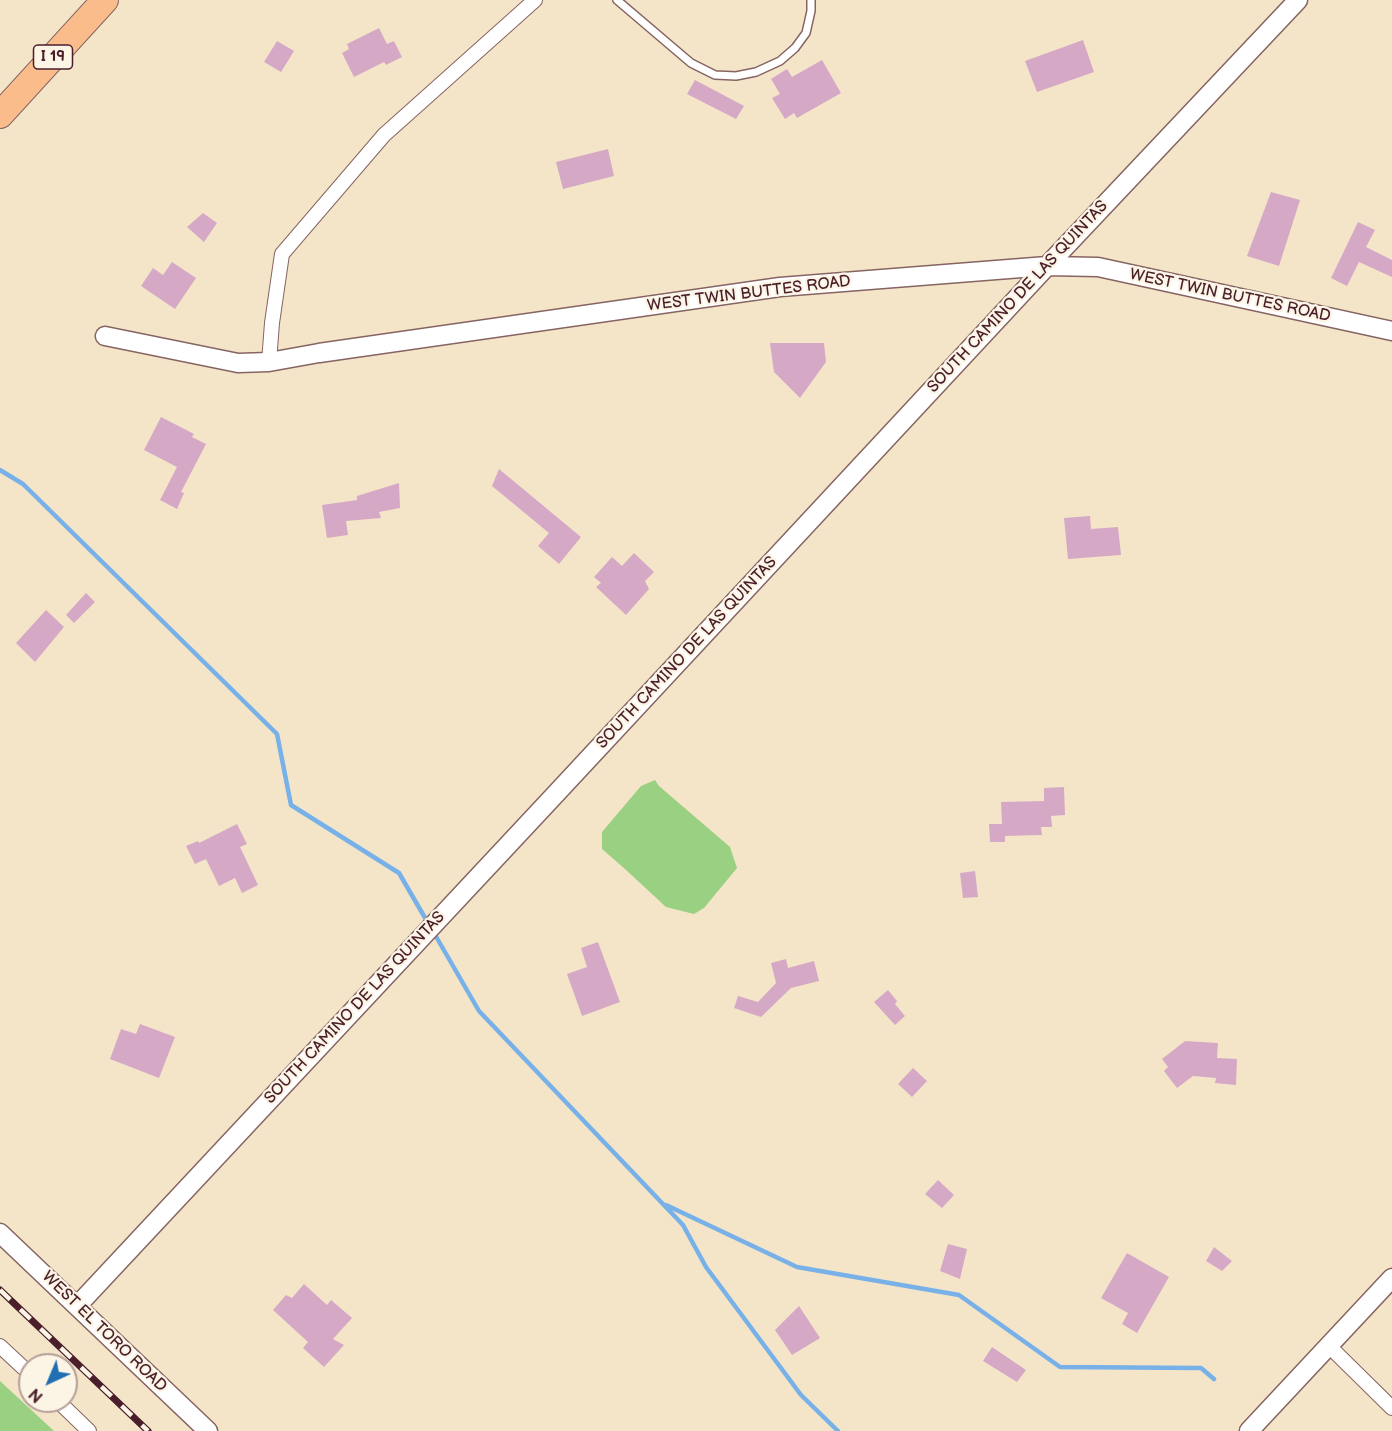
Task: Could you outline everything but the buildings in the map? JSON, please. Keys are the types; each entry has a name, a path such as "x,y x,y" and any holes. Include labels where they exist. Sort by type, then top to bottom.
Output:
{"highway":[{"name":"I 19","path":"0,115 105,0"}],"street":[{"path":"269,362 282,254 384,135 535,0"},
{"name":"SOUTH CAMINO DE LAS QUINTAS","path":"77,1306 1298,0"},
{"name":"WEST TWIN BUTTES ROAD","path":"105,336 238,363 269,362 780,287 1047,266 1098,267 1392,331"},
{"name":"WEST EL TORO ROAD","path":"0,1233 208,1431"},
{"path":"1249,1431 1392,1278"},
{"path":"0,1346 18,1363"},
{"path":"1329,1346 1392,1408"},
{"path":"70,1413 89,1431"}],"lane":[{"path":"616,0 691,63 715,75 736,76 756,72 780,61 795,48 806,33 811,0"}],"green space":[{"path":"655,780 659,786 730,847 737,868 704,908 694,914 666,907 602,849 602,832 641,786"},
{"path":"0,1381 18,1398 18,1413 35,1413 54,1431 0,1431"}],"waterway":[{"path":"0,470 23,484 277,734 291,805 399,873 428,923"},
{"path":"434,933 479,1011 683,1225 706,1267 801,1395 838,1431"},
{"path":"666,1205 797,1267 959,1295 1060,1367 1201,1368 1214,1379"}],"railway":[{"path":"0,1290 148,1431"}]}
